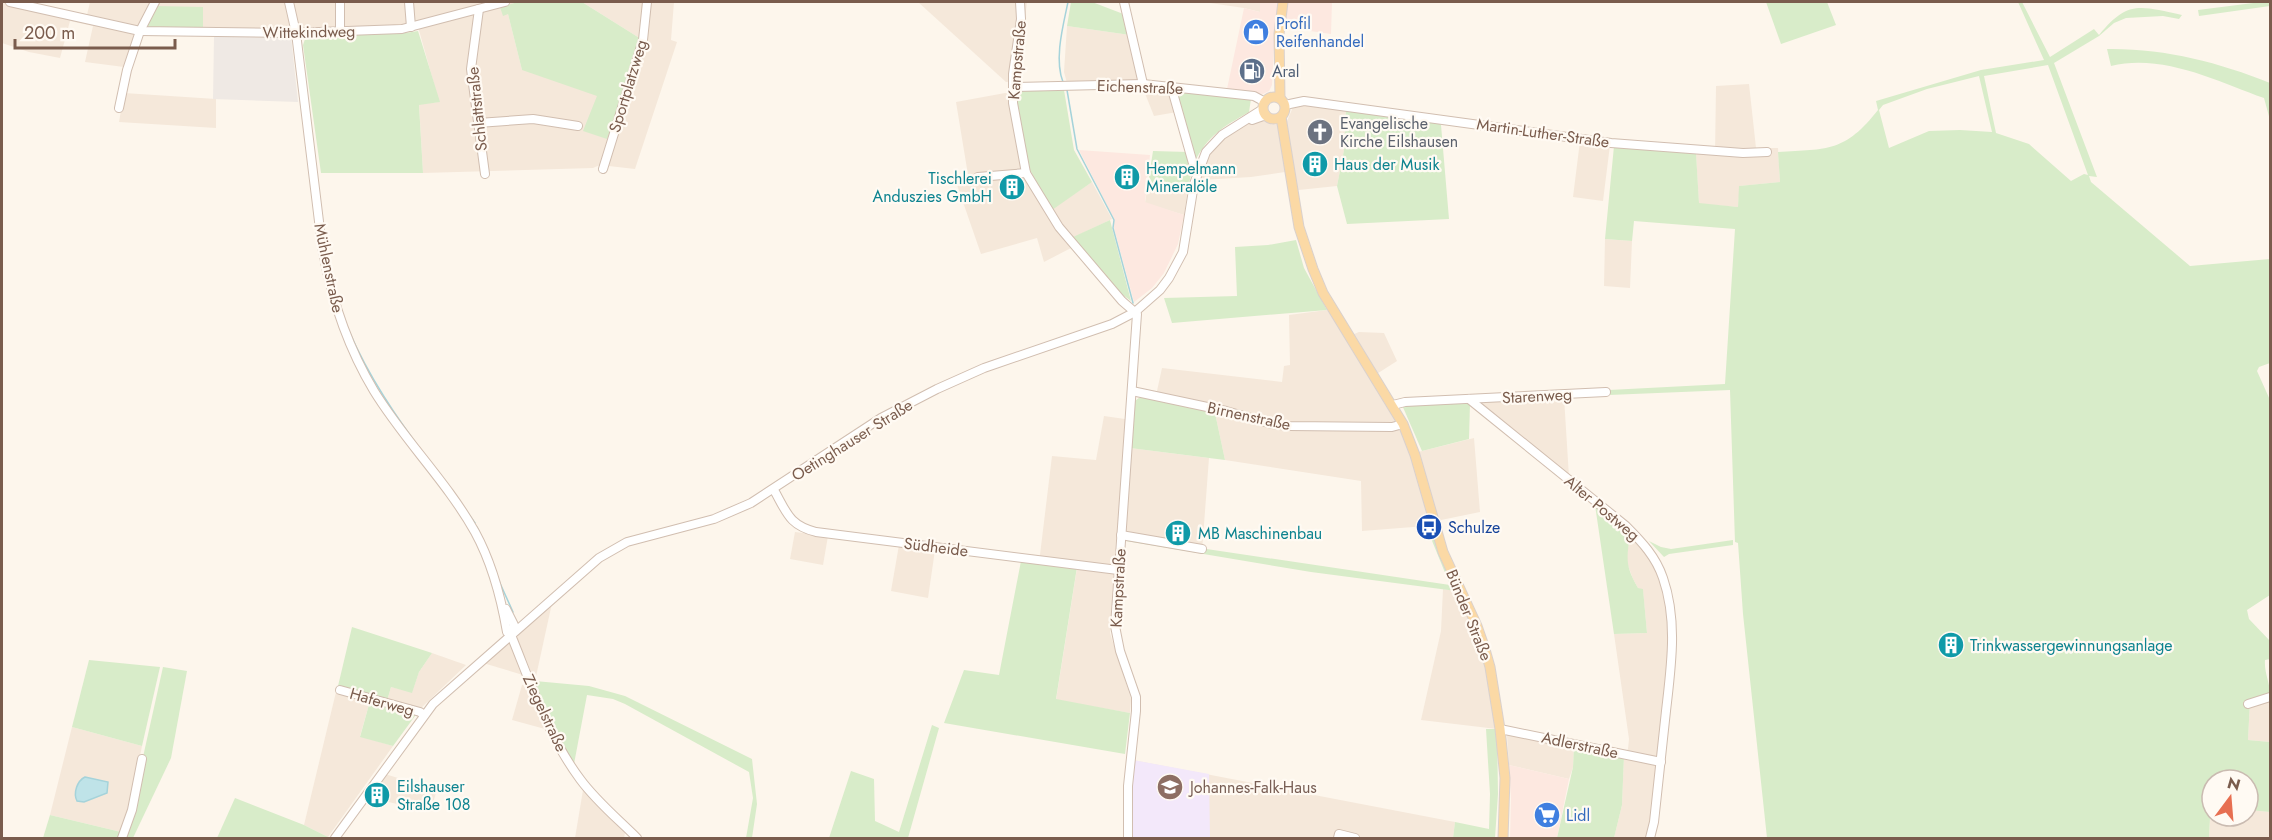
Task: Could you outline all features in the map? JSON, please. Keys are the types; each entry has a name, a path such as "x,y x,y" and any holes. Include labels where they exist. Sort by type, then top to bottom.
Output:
{"main road":[{"name":"Bünder Straße","path":"1281,2 1278,67 1273,108 1283,141 1306,252 1323,293 1386,390 1403,424 1416,455 1443,552 1484,646 1490,666 1500,729 1504,778 1503,838"}],"street":[{"name":"Wittekindweg","path":"10,2 140,31 296,33 402,29 477,7"},
{"path":"119,108 127,70 140,31 155,2"},
{"name":"Mühlenstraße","path":"289,2 296,33 326,274 338,314 350,346 374,390 475,533 501,600 507,632 511,635"},
{"path":"340,2 340,31"},
{"path":"409,2 411,27"},
{"path":"477,7 505,2"},
{"name":"Sportplatzweg","path":"603,169 643,40 647,2"},
{"name":"Kampstraße","path":"1020,2 1021,19 1013,103 1026,173 1059,227 1122,302 1135,312 1136,334 1118,570 1116,636 1136,697 1128,786 1128,838"},
{"path":"1124,2 1143,84"},
{"name":"Schlattstraße","path":"477,7 471,69 484,174"},
{"name":"Eichenstraße","path":"1013,87 1143,84 1171,86 1254,96 1273,108"},
{"path":"1171,86 1194,167 1198,171"},
{"name":"Martin-Luther-Straße","path":"1273,108 1304,101 1611,142 1743,153 1767,152"},
{"name":"Oetinghauser Straße","path":"334,838 424,715 443,694 591,564 627,542 714,519 751,503 881,418 937,389 976,371 1112,324 1135,312 1161,290 1183,252 1198,171 1206,152 1222,135 1273,108"},
{"path":"478,123 534,119 578,126"},
{"path":"978,177 1026,173"},
{"name":"Kampstraße","path":"1122,302 1136,334"},
{"name":"Birnenstraße","path":"1132,391 1280,425 1392,427 1403,424"},
{"name":"Starenweg","path":"1468,399 1606,392"},
{"path":"1391,403 1468,399"},
{"name":"Alter Postweg","path":"1468,399 1614,515 1653,556 1667,591 1673,632 1661,762 1650,838"},
{"name":"Südheide","path":"774,490 793,522 802,528 816,532 1118,570"},
{"path":"1121,535 1202,549"},
{"name":"Ziegelstraße","path":"511,635 545,720 559,748 591,792 637,838"},
{"name":"Haferweg","path":"340,690 424,715"},
{"path":"2248,704 2271,698"},
{"name":"Adlerstraße","path":"1500,729 1661,762"},
{"path":"122,838 132,810 142,759"},
{"path":"1338,838 1339,834 1355,838"}],"shaded area":[{"path":"2,2 28,2 87,15 90,2 518,2 501,7 508,14 522,70 641,39 582,2 674,2 671,40 677,42 635,169 600,165 593,168 423,173 419,104 439,102 417,23 405,26 203,30 156,6 135,38 124,67 85,62 93,26 70,21 60,58 29,52 2,43"},
{"path":"918,2 1027,2 1018,81 1006,82"},
{"path":"1203,2 1260,2 1260,12 1244,8"},
{"path":"1260,2 1332,2 1331,34 1275,26 1272,85 1269,91 1263,94 1227,89 1244,8 1260,12"},
{"path":"1067,26 1130,35 1139,77 1137,81 1067,83 1064,72"},
{"path":"291,36 298,102 213,99 214,37"},
{"path":"1749,84 1756,148 1778,148 1780,182 1740,186 1738,207 1699,204 1696,154 1715,154 1716,86"},
{"path":"1142,86 1170,89 1177,112 1154,116"},
{"path":"124,93 216,99 216,128 119,122"},
{"path":"1005,93 1016,94 1022,144 1052,209 1092,182 1112,219 1066,241 1071,248 1044,262 1037,238 981,254 956,182 971,180 968,175 956,102"},
{"path":"1301,103 1346,108 1344,150 1337,186 1289,191 1285,172 1201,180 1206,158 1221,138 1258,119 1265,118 1275,125 1287,121 1293,107"},
{"path":"1580,141 1610,145 1603,201 1573,197"},
{"path":"1079,150 1150,155 1145,202 1184,215 1178,244 1164,273 1152,288 1134,302 1114,228 1114,219"},
{"path":"1148,183 1188,188 1184,215 1145,203"},
{"path":"1605,239 1632,241 1630,288 1604,286"},
{"path":"1327,310 1347,337 1359,332 1384,333 1397,361 1372,377 1395,417 1410,454 1474,438 1480,512 1441,520 1430,528 1426,526 1362,531 1361,481 1225,460 1215,413 1155,400 1162,368 1282,382 1284,366 1290,365 1289,315"},
{"path":"1564,397 1569,477 1479,406 1478,401"},
{"path":"1104,416 1132,420 1130,448 1209,458 1202,551 1126,538 1126,541 1116,540 1110,633 1131,699 1130,713 1056,700 1077,568 1039,563 1052,456 1096,460"},
{"path":"795,532 828,536 823,565 790,559"},
{"path":"1630,536 1648,552 1664,587 1670,633 1659,755 1655,758 1625,752 1628,749 1629,739 1614,634 1647,633 1643,590 1638,588 1626,560"},
{"path":"899,545 935,550 928,598 891,591"},
{"path":"1443,589 1456,591 1476,630 1487,666 1497,729 1421,720 1441,631"},
{"path":"552,603 535,681 517,640 518,634"},
{"path":"506,641 511,642 523,675 483,663"},
{"path":"432,653 466,665 420,709 387,701 391,687 412,692 419,672"},
{"path":"527,684 545,729 512,720 522,685"},
{"path":"336,692 370,701 360,736 393,746 328,837 304,825"},
{"path":"2270,695 2270,742 2248,740 2250,701"},
{"path":"72,727 142,746 129,810 121,832 50,815"},
{"path":"1510,733 1574,746 1573,767 1569,779 1509,765 1507,735"},
{"path":"1624,756 1654,763 1658,768 1647,838 1614,838 1622,805"},
{"path":"1133,760 1455,822 1453,838 1131,838"},
{"name":"Johannes-Falk-Haus","path":"1133,760 1209,774 1210,838 1131,838"},
{"path":"1509,765 1569,779 1557,838 1510,838"},
{"path":"385,774 437,790 430,812 368,797"},
{"path":"583,790 625,833 624,838 575,838"},
{"path":"2260,811 2270,812 2270,838 2209,838 2210,828 2260,828"}],"green space":[{"path":"518,2 582,2 641,39 607,139 583,131 597,96 522,70 508,14 503,16 500,7"},
{"path":"1071,2 1092,2 1126,15 1130,35 1067,26"},
{"path":"1766,2 1827,2 1836,25 1781,44"},
{"path":"2018,2 2022,2 2050,57 2094,29 2099,35 2118,16 2135,8 2155,9 2182,15 2179,19 2163,16 2126,18 2114,23 2099,36 2054,63 2097,177 2089,176 2091,182 2190,266 2270,259 2270,363 2259,367 2257,371 2270,400 2270,595 2247,610 2249,619 2270,641 2270,659 2265,660 2265,665 2270,695 2250,701 2248,740 2270,742 2270,812 2260,811 2260,768 2200,768 2200,828 2210,828 2209,838 1767,838 1743,614 1738,543 1735,542 1730,390 1609,395 1609,390 1725,384 1735,229 1634,221 1632,241 1605,239 1614,146 1696,153 1699,203 1738,207 1739,186 1780,182 1778,152 1834,146 1845,141 1866,124 1878,110 1876,101 1981,70 2044,60","holes":["2048,65 2088,175 2084,174 2071,181 2029,144 1996,133 1984,76","1979,76 1992,132 1929,131 1889,148 1879,110 1883,105 1927,89"]},
{"path":"2270,2 2270,6 2199,16 2198,10"},
{"path":"156,6 203,7 203,30 147,28"},
{"path":"418,31 440,102 419,105 423,173 321,173 303,45 305,39"},
{"path":"2107,49 2149,51 2190,58 2270,83 2270,120 2264,98 2208,77 2169,66 2130,63 2111,66"},
{"path":"1064,90 1074,150 1092,182 1052,210 1028,166 1022,144 1016,94 1020,91"},
{"path":"1177,90 1251,99 1249,112 1217,133 1205,145 1194,163 1175,92"},
{"path":"1346,108 1438,122 1441,125 1449,219 1347,224 1337,186 1344,150"},
{"path":"1153,151 1188,152 1193,166 1188,188 1148,183"},
{"path":"1110,220 1131,301 1121,296 1073,237"},
{"path":"1296,240 1304,268 1327,310 1172,323 1164,298 1237,296 1235,247"},
{"path":"1140,397 1215,413 1225,460 1130,448 1135,401"},
{"path":"1467,402 1470,404 1469,439 1422,451 1402,405"},
{"path":"1595,505 1630,536 1628,563 1638,588 1643,589 1647,633 1614,634"},
{"path":"1426,526 1430,528 1456,591 1311,572 1126,541 1126,537 1450,585"},
{"path":"1733,540 1733,545 1669,554 1664,557 1649,541 1671,549"},
{"path":"1021,561 1077,567 1056,699 1130,713 1125,754 944,723 964,670 999,675"},
{"path":"352,627 432,653 419,672 412,693 391,687 387,701 338,686"},
{"path":"89,660 160,667 142,746 72,727"},
{"path":"163,667 187,671 171,758 133,838 125,838"},
{"path":"535,681 589,686 625,696 752,759 757,804 752,838 746,838 753,798 749,772 625,704 613,699 587,695 574,764 550,724"},
{"path":"370,701 414,713 415,716 393,746 360,737"},
{"path":"932,725 939,728 908,838 829,838 851,771 874,779 875,821 899,832"},
{"path":"1486,729 1497,729 1498,794 1495,838 1453,838 1455,822 1489,829 1490,794"},
{"path":"1574,746 1624,756 1622,805 1614,838 1557,838 1573,767"},
{"path":"235,798 304,825 328,837 217,838"},
{"path":"50,815 121,832 119,838 43,838"}],"water":[{"path":"85,777 108,782 107,793 84,802 77,801 75,794 77,788"}],"waterway":[{"path":"1063,82 1059,53 1068,2"},
{"path":"1067,90 1077,149 1114,220 1113,228 1133,303"},
{"path":"349,331 384,396 426,457"},
{"path":"460,502 475,523"},
{"path":"477,527 488,551"},
{"path":"499,581 513,612"}],"place":[{"name":"Profil Reifenhandel","path":"1256,32"},
{"name":"Aral","path":"1252,71"},
{"name":"Evangelische Kirche Eilshausen","path":"1320,132"},
{"name":"Haus der Musik","path":"1315,164"},
{"name":"Hempelmann Mineralöle","path":"1127,177"},
{"name":"Tischlerei Anduszies GmbH","path":"1012,187"},
{"name":"Schulze","path":"1429,527"},
{"name":"MB Maschinenbau","path":"1178,533"},
{"name":"Trinkwassergewinnungsanlage","path":"1951,645"},
{"name":"Johannes-Falk-Haus","path":"1170,787"},
{"name":"Eilshauser Straße 108","path":"377,795"},
{"name":"Lidl","path":"1547,815"}]}
